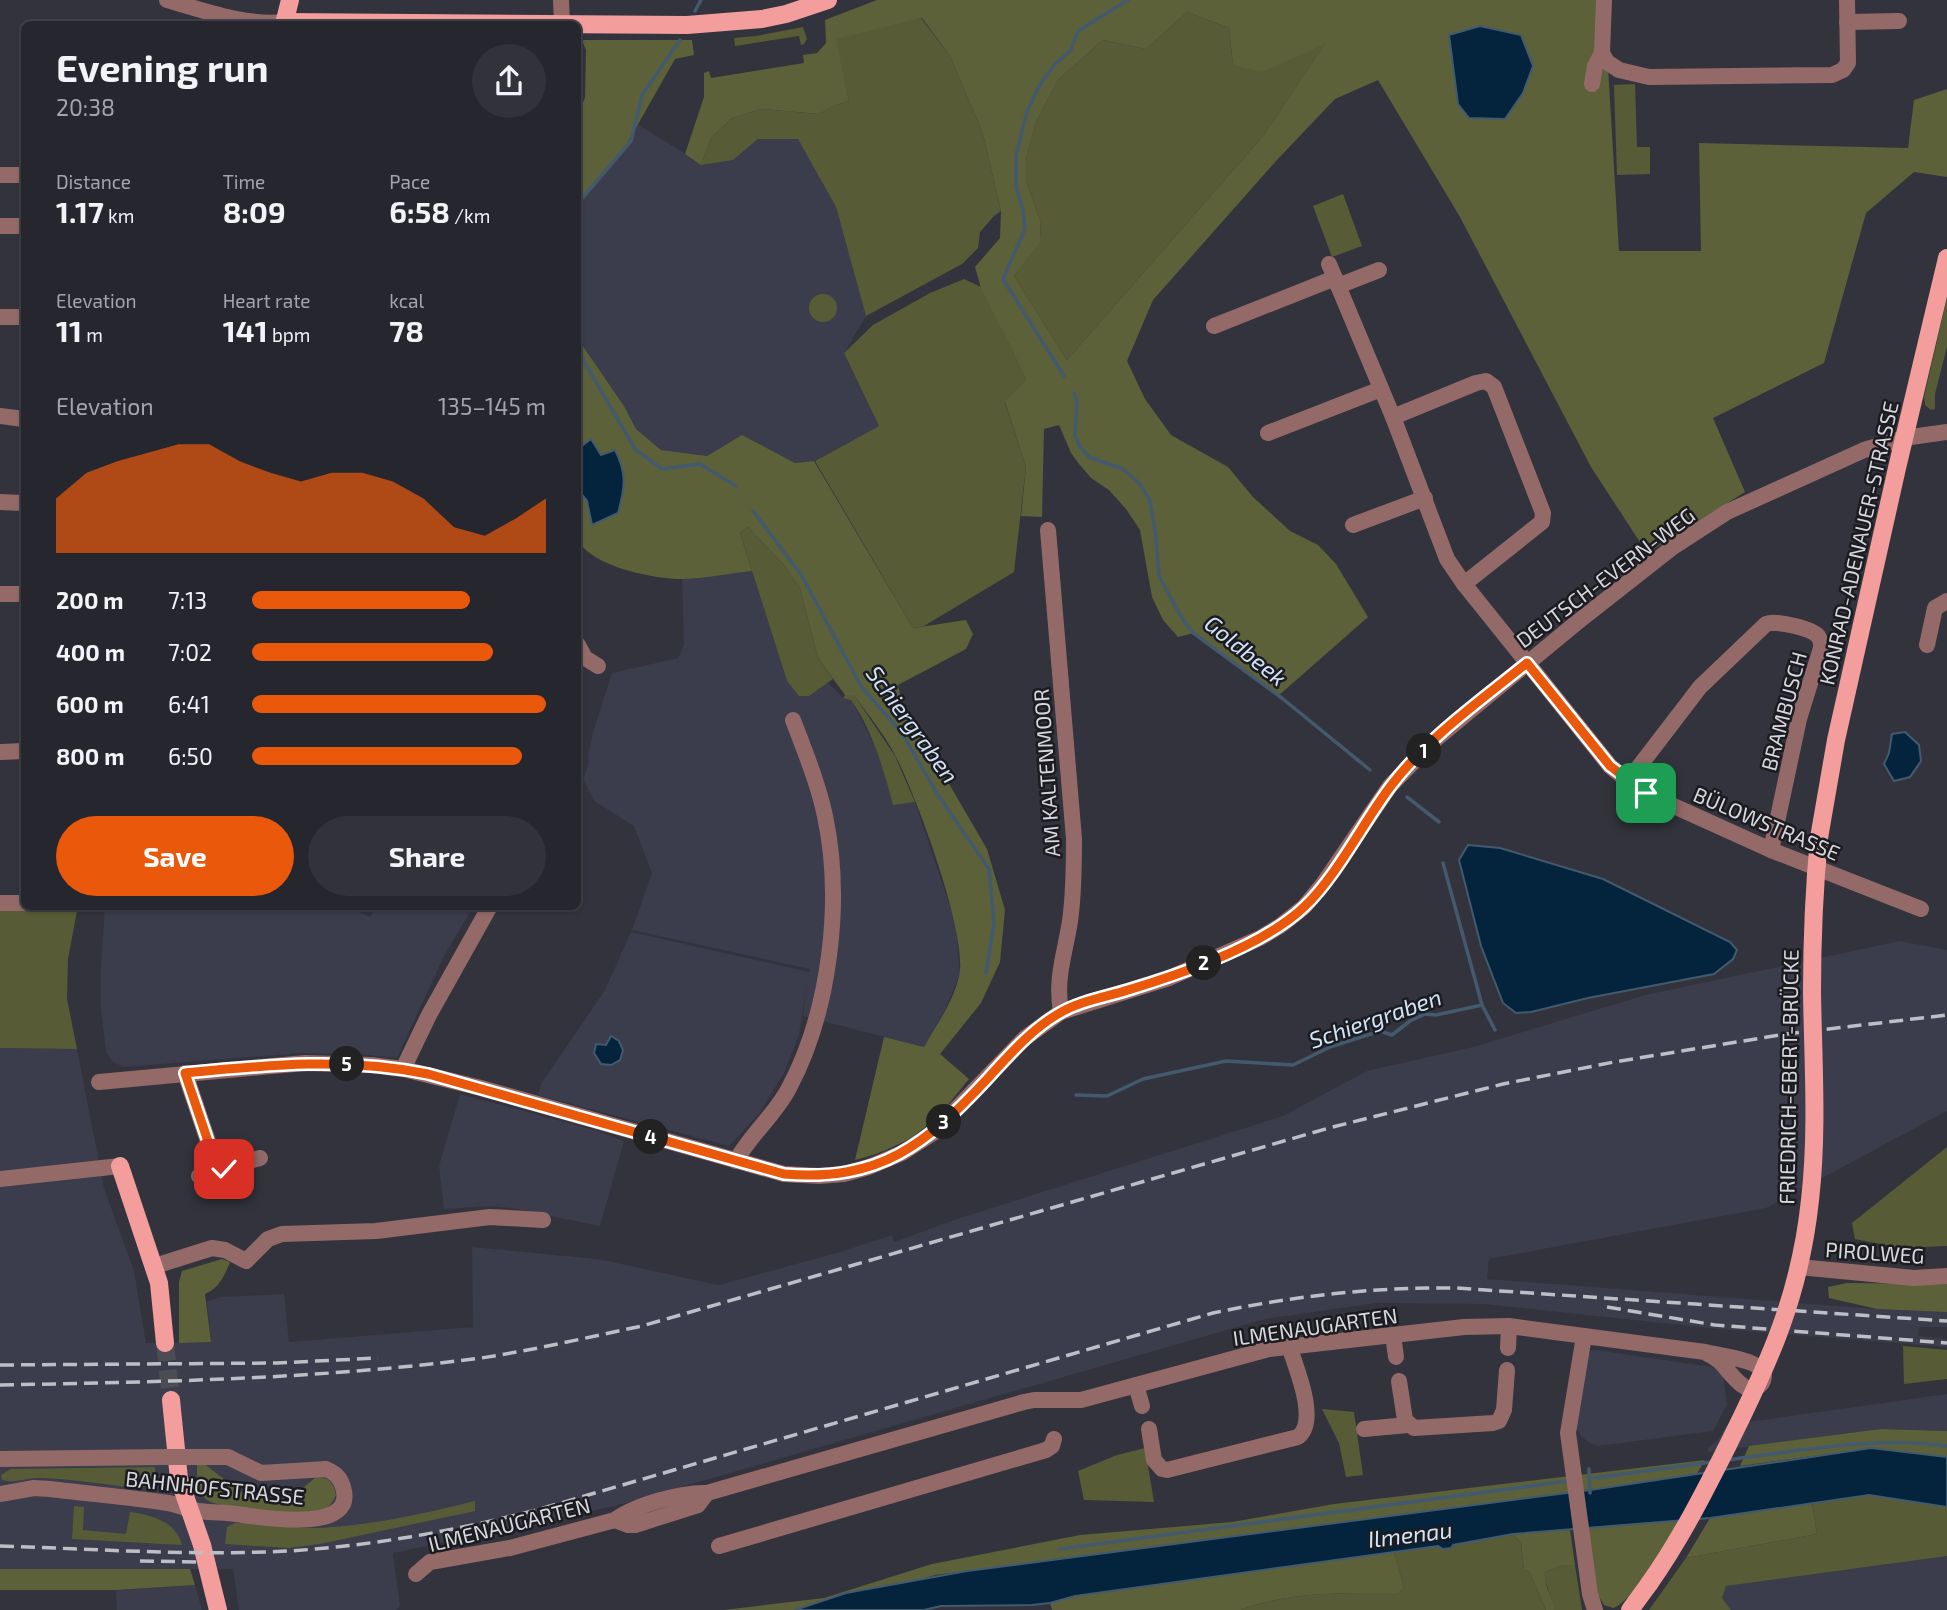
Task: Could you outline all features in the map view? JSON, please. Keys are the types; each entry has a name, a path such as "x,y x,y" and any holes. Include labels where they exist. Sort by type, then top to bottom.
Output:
{"main road":[{"path":"285,21 290,0"},
{"path":"581,23 687,25 740,22 786,14 828,0"},
{"name":"KONRAD-ADENAUER-STRASSE","path":"1819,838 1836,740 1947,258"},
{"name":"FRIEDRICH-EBERT-BRÜCKE","path":"1630,1610 1700,1501 1763,1374 1784,1322 1799,1266 1806,1234 1813,1166 1813,927 1819,838"},
{"path":"120,1166 155,1266 162,1301 165,1343"},
{"path":"171,1400 179,1479 202,1545 219,1610"}],"street":[{"path":"167,0 243,21"},
{"path":"561,0 562,21"},
{"path":"1592,84 1595,66 1602,52 1604,0"},
{"path":"1602,52 1607,62 1619,70 1649,77 1832,75 1843,70 1848,62 1847,0"},
{"path":"1847,22 1899,21"},
{"path":"0,175 21,175"},
{"path":"0,226 21,226"},
{"path":"1214,326 1334,276 1379,270"},
{"name":"BÜLOWSTRASSE","path":"1334,276 1393,417 1447,559 1464,584 1610,766 1646,793 1771,850 1921,909"},
{"path":"0,317 21,317"},
{"path":"1393,417 1476,383 1486,381 1494,387 1544,513 1542,522 1464,584"},
{"path":"1268,433 1381,389"},
{"path":"0,416 21,419"},
{"name":"DEUTSCH-EVERN-WEG","path":"99,1082 331,1063 371,1065 403,1069 489,1090 784,1174 844,1174 869,1167 902,1153 933,1133 1025,1038 1061,1012 1169,978 1260,938 1280,926 1304,907 1323,884 1402,773 1457,720 1698,529 1727,512 1864,450 1904,438 1947,432"},
{"path":"1353,525 1424,498"},
{"path":"0,502 21,503"},
{"name":"AM KALTENMOOR","path":"1048,530 1074,839 1070,920 1058,978 1061,1012"},
{"path":"0,594 21,594"},
{"path":"1927,645 1935,608 1947,601"},
{"name":"BRAMBUSCH","path":"1628,781 1700,687 1766,624 1776,621 1813,632 1821,641 1821,648 1799,719 1771,850"},
{"path":"581,651 585,659 598,666"},
{"path":"736,1161 777,1107 792,1081 809,1041 831,937 832,875 825,817 813,772 793,720"},
{"path":"0,752 21,751"},
{"path":"0,903 21,903"},
{"path":"403,1069 429,1015 487,910"},
{"path":"185,1073 218,1171"},
{"path":"199,1177 260,1158"},
{"path":"0,1179 120,1166"},
{"path":"155,1266 212,1248 225,1250 246,1261 268,1239 282,1234 376,1231 490,1217 543,1220"},
{"name":"PIROLWEG","path":"1799,1266 1914,1278 1947,1276"},
{"path":"1508,1348 1509,1326"},
{"name":"ILMENAUGARTEN","path":"416,1574 430,1562 510,1548 615,1520 635,1525 698,1505 707,1493 1024,1402 1081,1400 1246,1354 1289,1346 1464,1327 1509,1326 1705,1352"},
{"path":"1393,1335 1396,1357"},
{"path":"1584,1336 1568,1424 1593,1602"},
{"path":"1149,1429 1154,1460 1162,1469 1167,1470 1298,1437 1305,1432 1308,1420 1289,1346"},
{"path":"1364,1429 1408,1425 1427,1428 1499,1421 1504,1410 1507,1370"},
{"path":"1399,1381 1402,1410 1408,1425"},
{"path":"1136,1385 1142,1406"},
{"path":"719,1546 1046,1450 1052,1446 1055,1439"},
{"name":"BAHNHOFSTRASSE","path":"0,1459 228,1457 261,1473 326,1469 340,1479 345,1493 338,1510 331,1515 306,1520 190,1510 170,1503 50,1489 34,1488 0,1494"}],"shaded area":[{"path":"637,124 702,164 733,160 758,139 798,138 836,207 866,316 844,353 879,426 814,461 795,463 742,435 707,456 661,450 636,429 624,406 581,343 581,202 620,156"},
{"path":"752,571 787,681 819,690 827,682 843,698 851,699 879,754 893,804 915,802 956,924 960,974 946,1008 924,1047 803,1016 807,983 799,1035 784,1073 759,1114 729,1146 538,1095 541,1084 605,990 631,932 810,972 810,969 632,930 652,873 634,826 594,801 583,779 589,763 593,732 612,673 678,658 684,645 682,578"},
{"path":"105,910 355,910 370,917 374,910 471,910 444,956 397,1058 302,1053 124,1067 113,1062 106,1052 101,1010"},
{"path":"1900,941 1947,950 1947,1111 1766,1208 1489,1259 1487,1279 1877,1309 1947,1311 1947,1327 1919,1327 1918,1336 1947,1339 1947,1347 1718,1329 1484,1304 1376,1303 1265,1319 615,1506 393,1553 400,1606 396,1610 239,1610 233,1569 0,1569 0,1048 77,1049 104,1188 134,1271 146,1343 211,1342 207,1302 220,1297 284,1294 289,1342 473,1327 472,1247 598,1259 719,1285 892,1235 894,1242 960,1218 1283,1116 1367,1071 1477,1046 1645,995"},
{"path":"460,1094 598,1131 624,1141 600,1226 511,1208 489,1206 444,1209 439,1166"},
{"path":"1597,1350 1712,1367 1723,1374 1727,1405 1713,1431 1598,1446 1588,1442 1580,1435 1574,1422 1588,1354"},
{"path":"1947,1394 1947,1431 1881,1429 1708,1452 1708,1448 1717,1441 1727,1425"},
{"path":"1947,1556 1947,1610 1731,1610 1722,1598 1726,1586"},
{"path":"195,1585 202,1610 117,1610 116,1590"}],"green space":[{"path":"877,0 1604,0 1619,251 1701,251 1699,143 1908,148 1914,100 1947,89 1947,177 1914,172 1866,213 1824,363 1713,418 1745,492 1647,553 1591,467 1460,217 1378,80 1335,99 1276,161 1153,300 1127,361 1145,399 1171,435 1228,467 1253,497 1290,531 1318,545 1336,564 1368,617 1278,696 1194,633 1178,637 1163,620 1152,597 1140,530 1109,490 1091,478 1079,464 1059,425 1044,429 1042,517 1021,516 1026,467 1005,402 1026,379 981,288 975,267 1000,238 1001,211 983,134 950,56 922,18 836,39 849,101 819,114 761,109 732,118 711,138 701,165 685,154 704,97 704,73 709,71 711,78 804,63 803,55 817,53 826,43 825,20","holes":["1187,12 1229,28 1233,65 1262,72 1325,44 1264,135 1067,360 1014,276 1041,241 1040,220 1026,180 1026,160 1036,122 1058,80 1103,40 1146,49"]},
{"path":"1187,12 1229,28 1233,65 1326,43 1264,135 1067,360 1014,276 1041,240 1040,220 1026,180 1026,160 1036,122 1058,80 1103,40 1146,49"},
{"path":"921,18 950,56 983,134 1001,211 980,232 978,248 962,264 866,316 836,207 798,139 758,139 733,160 701,165 711,138 732,118 761,109 819,114 849,101 835,38"},
{"path":"803,27 807,39 801,45 799,36 735,46 734,38"},
{"path":"582,40 692,40 694,55 675,59 620,156 581,202 581,106 585,98 586,50"},
{"path":"1635,84 1637,147 1650,147 1650,174 1617,175 1614,85"},
{"path":"1343,194 1362,246 1332,257 1313,206"},
{"path":"964,279 981,287 1026,379 1005,403 1026,467 1014,572 924,626 913,628 815,461 879,426 844,353 873,325 930,293"},
{"path":"823,294 833,298 837,308 833,318 823,322 813,318 809,308 813,298"},
{"path":"1947,298 1947,347 1935,394 1935,409 1931,410 1925,405 1924,397"},
{"path":"581,343 624,406 636,429 661,450 707,456 742,435 795,463 814,461 913,628 966,620 973,634 966,649 898,685 902,703 987,849 1005,910 1000,962 981,1003 940,1054 969,1079 940,1114 903,1142 855,1160 884,1037 924,1047 957,985 960,957 939,866 896,757 854,695 845,695 818,658 800,588 783,564 748,527 740,533 752,571 695,578 664,578 622,569 586,550 581,544"},
{"path":"748,527 783,564 800,588 818,658 833,679 809,696 799,696 787,681 740,533"},
{"path":"845,695 854,695 895,756 915,802 893,805 871,737 851,700 843,698"},
{"path":"0,909 77,911 68,959 67,999 77,1049 0,1048"},
{"path":"1947,1147 1947,1246 1901,1248 1855,1239 1852,1223"},
{"path":"222,1259 230,1262 226,1272 217,1285 205,1294 211,1342 179,1343 179,1282 182,1271"},
{"path":"1847,1283 1947,1284 1947,1312 1877,1309 1829,1298 1828,1287"},
{"path":"1903,1346 1947,1350 1947,1379 1904,1384"},
{"path":"1322,1409 1354,1412 1363,1475 1346,1477 1339,1443"},
{"path":"1881,1429 1947,1431 1947,1457 1871,1448 1740,1466 1749,1446"},
{"path":"1145,1448 1154,1502 1084,1500 1078,1471 1117,1455"},
{"path":"1705,1460 1695,1477 935,1575 814,1610 723,1610 824,1598 932,1564 1080,1535 1232,1522 1334,1504"},
{"path":"197,1463 206,1465 239,1491 260,1498 279,1498 297,1493 316,1477 330,1482 336,1495 326,1508 312,1512 263,1511 228,1506 207,1500 203,1496 198,1483"},
{"path":"155,1467 151,1482 147,1487 139,1488 35,1478 7,1481 2,1480 1,1475 11,1469"},
{"path":"1869,1495 1947,1507 1947,1556 1726,1586 1722,1598 1731,1610 1649,1610 1686,1558 1817,1534 1812,1503"},
{"path":"475,1501 475,1511 320,1544 288,1548 225,1544 227,1527 235,1523 306,1528 336,1527 396,1519"},
{"path":"1812,1503 1817,1534 1686,1558 1710,1518"},
{"path":"74,1506 84,1507 83,1530 126,1534 130,1512 162,1521 174,1530 182,1545 72,1539"},
{"path":"1680,1521 1650,1570 1630,1595 1613,1608 1604,1605 1598,1595 1587,1528"},
{"path":"1570,1530 1575,1565 1563,1565 1545,1572 1545,1582 1555,1610 1546,1610 1529,1571 1524,1570 1521,1543 1513,1534"},
{"path":"1513,1534 1521,1543 1524,1570 1529,1571 1546,1610 1240,1610 1298,1596 1399,1593 1404,1588 1394,1552 1438,1546 1443,1549 1451,1548 1453,1545"},
{"path":"1394,1552 1404,1588 1399,1593 1298,1596 1240,1610 1052,1610 1050,1603 1075,1596"},
{"path":"1563,1565 1575,1565 1582,1610 1555,1610 1544,1577 1545,1572"},
{"path":"0,1569 190,1569 195,1585 116,1590 0,1590"}],"water":[{"path":"1480,26 1521,35 1533,66 1523,93 1505,119 1469,118 1458,104 1449,35"},
{"path":"591,439 601,455 615,450 622,466 624,481 618,513 592,525 587,501 581,493 581,447"},
{"path":"1905,732 1919,745 1921,761 1910,777 1894,781 1884,764 1892,734"},
{"path":"1468,845 1500,848 1603,879 1730,942 1737,950 1733,959 1714,974 1516,1013 1503,1003 1481,946 1459,860"},
{"path":"611,1036 619,1041 623,1050 620,1060 611,1065 601,1064 594,1053 596,1044 606,1045"},
{"name":"Ilmenau","path":"1871,1448 1947,1457 1947,1507 1869,1495 1710,1518 1513,1534 1453,1545 1451,1548 1443,1549 1438,1546 1075,1596 1032,1605 941,1606 924,1610 795,1610 846,1593 967,1571 1590,1490"}],"waterway":[{"name":"Schiergraben","path":"695,11 701,0"},
{"name":"Goldbeek","path":"1064,376 1003,279 1025,229 1016,187 1016,155 1027,112 1039,86 1055,64 1071,50 1078,31 1128,0"},
{"name":"Schiergraben","path":"581,199 631,141 642,95 680,40"},
{"name":"Schiergraben","path":"581,356 635,449 662,469 700,464 736,486"},
{"name":"Goldbeek","path":"1074,393 1077,401 1075,436 1080,447 1089,457 1123,469 1140,484 1150,501 1159,576 1192,632 1283,699 1370,770"},
{"name":"Schiergraben","path":"753,511 802,576 862,688 902,733 938,795 989,869 994,923 986,973"},
{"name":"Goldbeek","path":"1407,797 1439,822"},
{"name":"Goldbeek","path":"1443,863 1482,1005 1495,1030"},
{"name":"Schiergraben","path":"1076,1095 1107,1096 1143,1079 1226,1061 1293,1065 1330,1047 1380,1031 1392,1035 1410,1021 1425,1014 1436,1015 1482,1005"},
{"path":"1727,1460 1864,1444 1919,1443 1947,1446"},
{"path":"1594,1478 1712,1462"},
{"name":"Goldbeek","path":"1589,1469 1590,1493"},
{"path":"1060,1549 1568,1481"}],"tunnel":[{"path":"165,1343 171,1400"}],"railway":[{"path":"0,1385 301,1375 421,1365 521,1351 642,1326 1329,1128 1503,1084 1614,1062 1786,1034 1947,1015"},
{"path":"0,1546 144,1552 288,1551 383,1541 447,1530 540,1509 1213,1313 1334,1294 1456,1288 1947,1321"},
{"path":"1607,1307 1715,1325 1947,1343"},
{"path":"0,1365 277,1363 378,1358"},
{"path":"140,1561 200,1562"}],"route":[{"path":"224,1169 218,1171 185,1073 331,1063 371,1065 428,1074 784,1174 844,1174 902,1153 933,1133 1025,1038 1061,1012 1169,978 1260,938 1280,926 1304,907 1323,884 1390,786 1402,773 1457,720 1527,663 1610,766 1646,793"}]}
